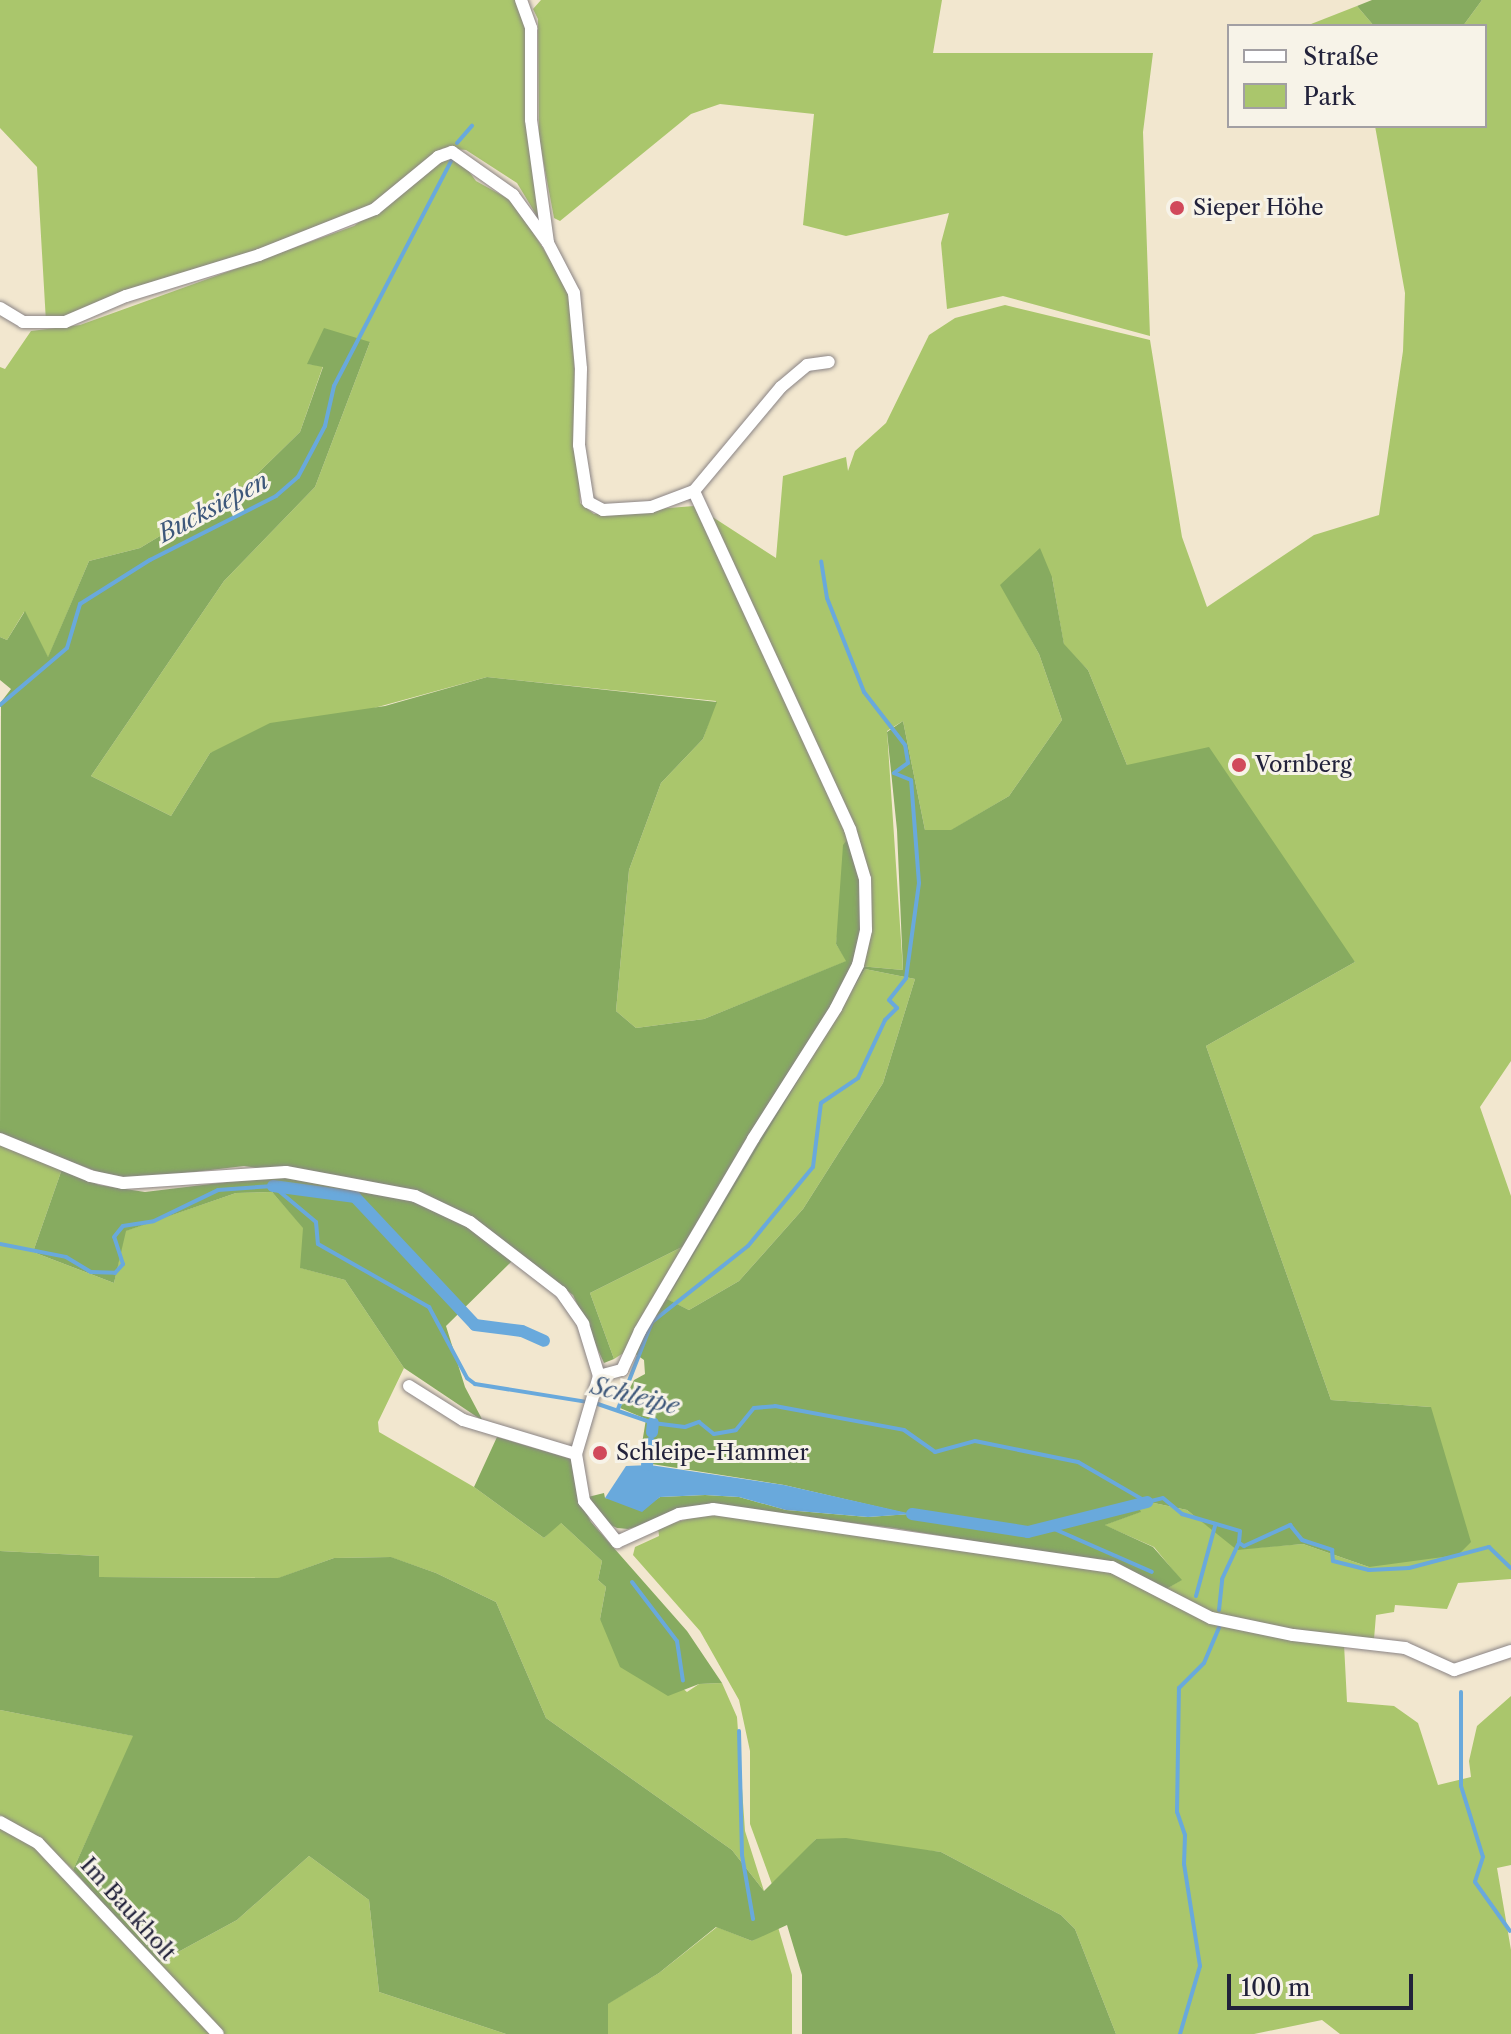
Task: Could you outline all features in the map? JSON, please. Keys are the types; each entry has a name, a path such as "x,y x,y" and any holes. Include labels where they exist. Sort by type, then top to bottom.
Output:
{"street":[{"path":"521,0 531,28 531,120 548,243"},
{"path":"0,308 23,322 65,322 126,296 259,255 375,209 446,152 462,156 480,176 513,195 548,243 574,293 581,369 579,445 588,502 603,510 651,507 694,491 781,387 807,365 829,362"},
{"path":"599,1376 622,1370 640,1331 744,1153 836,1008 858,965 866,930 865,879 850,829 694,491"},
{"path":"0,1139 90,1176 123,1183 269,1171 369,1184 448,1208 574,1306 599,1376 594,1403 576,1454 584,1501 617,1542 679,1514 713,1509 1112,1567 1211,1618 1293,1635 1405,1648 1454,1670 1511,1651"},
{"path":"409,1386 463,1420 576,1454"},
{"name":"Im Baukholt","path":"0,1822 38,1843 218,2034"}],"green space":[{"path":"0,0 516,0 526,15 540,221 517,183 466,150 443,148 370,205 337,222 78,316 46,322 37,167 0,128"},
{"path":"541,0 942,0 933,53 1153,53 1143,132 1150,336 1003,296 947,309 941,243 949,213 846,236 803,225 814,114 720,104 691,114 560,221 554,218 539,138 538,19 533,9"},
{"path":"1372,0 1482,0 1464,24 1372,24 1357,6"},
{"path":"1482,0 1511,0 1511,1061 1480,1107 1511,1196 1511,1579 1458,1583 1447,1609 1395,1605 1394,1612 1376,1615 1374,1639 1295,1633 1210,1615 1163,1591 1181,1580 1154,1547 1104,1525 1140,1512 1135,1499 1187,1510 1238,1549 1303,1544 1369,1567 1431,1407 1331,1400 1206,1046 1355,962 1127,765 1088,670 1064,645 1052,577 1001,585 1039,654 1062,720 1009,796 952,830 925,830 903,721 887,731 903,970 859,966 869,879 711,516 776,558 783,476 846,457 848,471 855,451 886,423 929,335 955,318 1005,305 1150,340 1182,537 1207,607 1314,535 1379,515 1403,351 1405,293 1375,128 1487,128 1487,24 1464,24"},
{"path":"1357,6 1372,24 1311,24"},
{"path":"460,159 476,181 514,202 571,293 580,503 594,514 694,506 850,836 836,944 847,961 704,1019 636,1028 616,1011 629,870 661,783 703,739 716,701 487,677 210,753 171,816 91,776 224,581 315,487 370,342 308,364 323,366 300,432 248,483 140,548 89,561 48,658 24,612 7,640 0,637 0,367 5,369 31,331 80,325 354,226 440,161"},
{"path":"324,328 370,342 315,487 224,581 91,776 171,816 210,753 270,723 385,706 487,677 717,702 703,739 661,783 629,870 616,1011 636,1028 704,1019 846,961 836,944 843,845 850,836 864,878 859,966 903,970 897,830 887,732 903,721 925,830 951,830 1009,796 1062,720 1039,654 1000,585 1040,548 1052,577 1064,644 1088,670 1127,765 1209,747 1355,962 1206,1046 1331,1400 1431,1407 1471,1542 1458,1555 1369,1567 1303,1544 1237,1550 1187,1510 1135,1499 1141,1512 1105,1525 1153,1547 1182,1580 1163,1591 1111,1564 894,1528 714,1506 628,1529 617,1528 602,1521 588,1497 604,1493 605,1498 649,1504 660,1497 705,1495 739,1497 786,1510 868,1517 909,1514 784,1485 639,1462 646,1419 620,1408 634,1380 645,1374 644,1360 634,1353 686,1245 590,1293 614,1359 604,1363 573,1295 475,1220 416,1191 244,1166 135,1179 101,1173 0,1135 1,702 11,689 0,680 0,637 7,640 25,611 48,657 89,561 140,548 248,483 300,432 323,367 307,364","holes":["865,969 915,979 883,1083 803,1209 739,1281 689,1310 667,1299"]},
{"path":"865,969 915,979 883,1083 803,1209 739,1281 689,1310 666,1299"},
{"path":"0,1143 62,1169 33,1252 114,1283 125,1231 236,1193 272,1192 304,1228 301,1268 345,1280 404,1368 378,1422 379,1432 474,1487 544,1538 560,1522 602,1561 598,1580 606,1587 600,1619 687,1692 699,1684 722,1683 737,1717 745,1831 764,1891 732,1850 546,1718 496,1602 436,1573 390,1557 334,1558 279,1578 98,1577 99,1556 0,1551"},
{"path":"62,1169 99,1185 145,1192 286,1175 371,1188 448,1213 513,1260 446,1326 465,1387 483,1421 404,1368 345,1280 300,1268 303,1228 272,1192 236,1193 126,1231 114,1283 33,1252"},
{"path":"686,1245 625,1352 614,1359 590,1293"},
{"path":"497,1437 571,1459 578,1497 591,1522 687,1631 722,1683 699,1684 668,1696 620,1667 600,1619 606,1587 598,1580 602,1561 561,1523 544,1538 474,1487"},
{"path":"714,1512 1112,1571 1210,1621 1344,1644 1347,1702 1394,1706 1418,1723 1438,1785 1471,1777 1469,1761 1477,1726 1511,1696 1511,1865 1497,1868 1511,1950 1511,2034 1340,2034 1322,2020 1254,2034 1116,2034 1075,1929 1061,1915 941,1852 816,1839 773,1887 750,1824 750,1751 739,1700 700,1631 633,1555 635,1547 659,1536 658,1527"},
{"path":"0,1551 99,1556 99,1577 278,1578 334,1558 391,1557 436,1573 496,1602 546,1718 732,1850 764,1891 816,1839 846,1838 941,1852 1061,1915 1075,1929 1116,2034 802,2034 802,1975 787,1925 752,1941 716,1927 659,1973 608,2004 608,2034 506,2034 379,1992 369,1900 309,1856 237,1920 156,1964 73,1870 133,1736 0,1710"},
{"path":"0,1710 134,1736 73,1870 39,1837 0,1817"},
{"path":"0,1828 36,1847 69,1879 210,2034 0,2034"},
{"path":"309,1856 369,1900 379,1992 506,2034 224,2034 156,1964 237,1920"},
{"path":"717,1927 752,1941 778,1927 792,1975 792,2034 608,2034 607,2004 659,1973"}],"water":[{"path":"650,1465 784,1485 912,1514 868,1517 786,1510 739,1497 705,1495 660,1497 642,1512 605,1498 626,1466"}],"waterway":[{"name":"Bucksiepen","path":"457,143 472,126"},
{"name":"Bucksiepen","path":"0,705 67,648 80,604 150,560 276,496 298,477 325,426 334,386 451,161"},
{"path":"618,1409 652,1322 748,1246 813,1167 821,1103 858,1078 885,1020 897,1008 889,1000 906,978 919,883 911,780 894,773 908,763 905,745 864,692 827,598 821,561"},
{"name":"Schleipe","path":"0,1244 66,1257 91,1272 115,1273 123,1264 114,1237 123,1226 154,1221 218,1190 273,1186 316,1222 318,1244 429,1307 467,1378 475,1384 587,1402"},
{"path":"273,1186 355,1197 475,1325 522,1331 544,1341"},
{"name":"Schleipe","path":"595,1403 653,1423 685,1427 699,1422 714,1434 736,1430 754,1408 775,1406 904,1430 935,1452 975,1441 1078,1462 1147,1502 1163,1498 1182,1514 1240,1531 1239,1543 1244,1546 1290,1525 1302,1540 1332,1550 1333,1561 1369,1570 1409,1568 1489,1547 1511,1568"},
{"path":"652,1432 653,1423"},
{"path":"647,1465 650,1443"},
{"path":"912,1514 1028,1532 1147,1502"},
{"path":"1196,1596 1215,1526"},
{"path":"1052,1528 1152,1572"},
{"path":"1219,1610 1222,1579 1238,1544"},
{"path":"632,1582 677,1641 683,1681"},
{"path":"1180,2034 1200,1966 1184,1864 1185,1835 1177,1812 1179,1688 1204,1663 1219,1627"},
{"path":"1461,1692 1461,1786 1483,1857 1475,1882 1510,1931"},
{"path":"739,1731 742,1855 753,1919"}],"place":[{"name":"Sieper Höhe","path":"1177,208"},
{"name":"Vornberg","path":"1239,765"},
{"name":"Schleipe-Hammer","path":"600,1453"}]}
